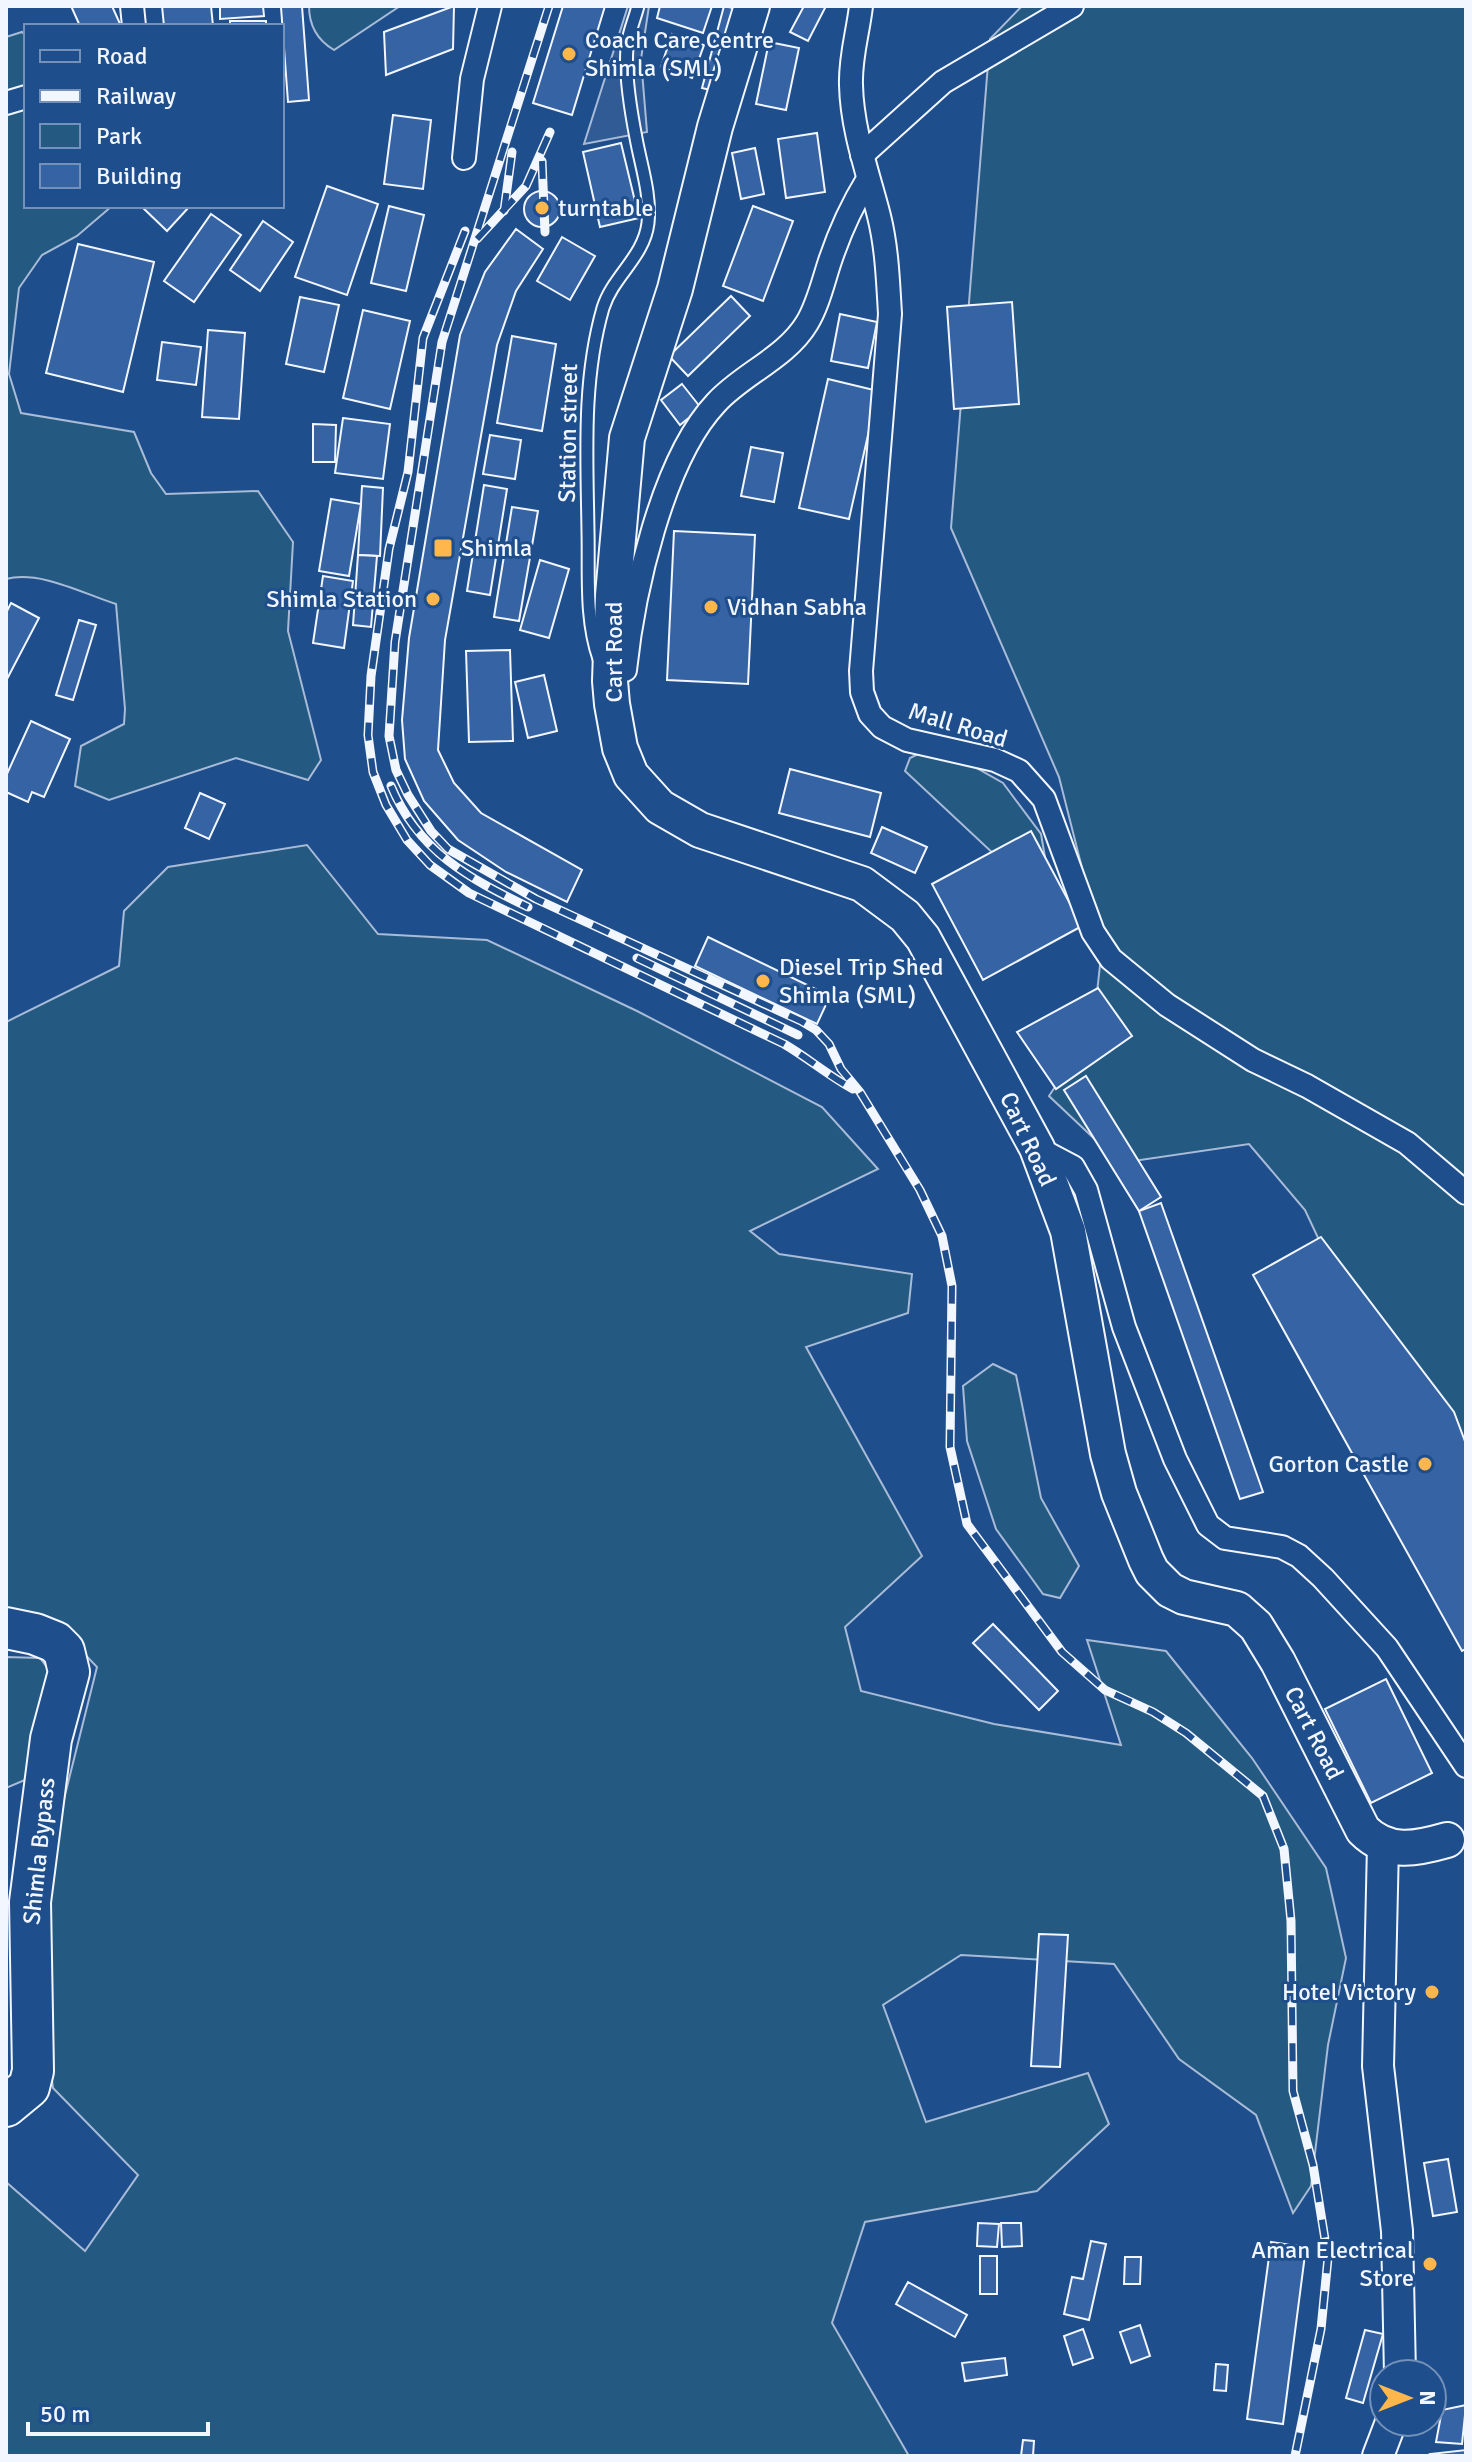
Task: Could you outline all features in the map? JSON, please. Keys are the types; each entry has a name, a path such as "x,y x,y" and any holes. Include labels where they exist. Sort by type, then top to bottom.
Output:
{"highway":[{"name":"Shimla Bypass","path":"6,1628 55,1642 64,1651 69,1672 51,1739 30,1902 33,2071 29,2087 6,2106"}],"main road":[{"name":"Cart Road","path":"752,6 715,127 675,289 627,438 613,595 610,681 620,748 631,775 648,797 673,816 700,830 847,877 871,888 905,916 923,938 1037,1148 1072,1242 1108,1454 1119,1493 1146,1560 1161,1584 1170,1590 1184,1597 1237,1609 1256,1626 1278,1662 1363,1830 1383,1845"},
{"path":"1400,2358 1397,2231 1378,2066 1383,1845 1413,1849 1447,1840"}],"street":[{"path":"464,158 472,79 490,6"},
{"name":"Mall Road","path":"861,6 852,50 851,89 862,155 884,243 890,314 861,671 862,692 870,714 882,727 907,740 995,760 1019,771 1044,799 1093,932 1111,959 1167,1005 1253,1060 1307,1086 1407,1143 1466,1193"},
{"path":"862,155 943,82 1072,6"},
{"path":"631,775 624,714 630,628 652,540 677,468 700,423 713,406 731,387 785,347 807,323 850,207 868,179"},
{"path":"1037,1148 1066,1162 1079,1174 1124,1327 1175,1459 1208,1525 1225,1538 1282,1547 1299,1556 1323,1578 1387,1648 1466,1766"}],"lane":[{"name":"Station street","path":"610,681 594,644 590,618 589,377 592,347 605,303 638,253 647,228 647,190 635,135 627,58 627,43 638,6"}],"green space":[{"path":"309,6 400,6 334,50 315,32"},
{"path":"1022,6 1466,6 1466,1481 1383,1376 1305,1210 1249,1144 1120,1163 1049,1096 1093,1029 1102,947 1059,777 951,528 990,39"},
{"path":"24,34 24,208 110,208 77,236 42,255 19,288 9,374 21,413 134,432 151,473 166,494 258,491 293,542 288,631 321,760 308,780 236,758 109,800 75,786 81,746 124,724 116,604 47,580 6,579 6,37"},
{"path":"936,745 1003,783 1041,834 1051,892 997,857 905,771 910,758"},
{"path":"307,845 378,934 487,940 637,1011 822,1107 878,1169 750,1231 779,1254 912,1274 908,1313 806,1347 922,1556 845,1627 861,1691 994,1724 1121,1745 1087,1640 1166,1651 1252,1758 1326,1868 1346,1958 1328,2045 1311,2186 1293,2213 1256,2115 1179,2059 1114,1964 961,1955 883,2005 926,2122 1088,2073 1109,2124 1037,2191 865,2222 832,2323 909,2456 6,2456 6,2182 85,2251 138,2175 53,2088 31,1931 97,1667 56,1624 6,1614 6,1022 119,966 124,911 168,867"},
{"path":"993,1364 1016,1375 1041,1498 1079,1566 1060,1598 1043,1594 996,1529 967,1441 963,1386"},
{"path":"6,1657 40,1658 55,1678 53,1714 25,1780 6,1788"}],"shaded area":[{"path":"628,6 649,6 641,59 647,132 584,144"}],"building":[{"path":"71,6 112,6 120,24 79,24"},
{"path":"162,6 211,6 213,24 164,24"},
{"path":"220,6 263,6 264,16 220,19"},
{"path":"302,6 309,100 288,102 281,7"},
{"path":"454,6 453,49 386,75 384,32"},
{"name":"Coach Care Centre Shimla (SML)","path":"563,6 605,6 572,115 533,103"},
{"path":"660,6 712,6 703,33 657,18"},
{"path":"724,6 760,14 738,97 702,88"},
{"path":"804,6 826,6 808,41 790,32"},
{"path":"230,21 266,21 266,24 230,24"},
{"path":"672,34 704,45 692,78 661,67"},
{"path":"769,42 799,48 786,110 756,104"},
{"path":"393,115 431,120 423,189 384,184"},
{"path":"817,133 825,192 786,198 778,139"},
{"path":"621,143 639,218 600,227 583,152"},
{"path":"755,148 764,194 741,199 732,153"},
{"path":"327,186 378,204 347,295 295,277"},
{"name":"turntable","path":"542,191 555,196 560,209 555,222 542,227 529,222 524,209 529,196"},
{"path":"389,206 424,215 406,291 371,283"},
{"path":"753,206 793,221 763,301 723,286"},
{"path":"143,208 188,208 167,231"},
{"path":"211,214 241,235 194,302 164,281"},
{"path":"263,221 293,242 260,291 230,270"},
{"name":"Shimla Station","path":"516,229 543,249 516,291 497,345 445,640 438,750 454,783 481,813 582,870 567,902 506,872 458,840 424,801 405,759 402,720 409,638 460,335 485,272"},
{"path":"562,237 595,256 570,300 537,281"},
{"path":"78,244 154,262 123,392 46,373"},
{"path":"731,296 750,316 688,376 669,356"},
{"path":"300,297 339,305 324,372 286,364"},
{"path":"1012,302 1019,404 954,409 947,307"},
{"path":"363,310 410,321 390,409 343,398"},
{"path":"840,314 877,322 868,368 831,361"},
{"path":"208,330 245,333 239,419 202,417"},
{"path":"512,336 556,344 542,431 497,423"},
{"path":"162,342 201,347 196,385 157,380"},
{"path":"828,379 878,391 849,519 799,508"},
{"path":"682,384 701,408 680,425 661,400"},
{"path":"343,418 390,424 383,479 335,473"},
{"path":"313,424 336,425 335,462 313,462"},
{"path":"490,435 521,440 515,479 483,474"},
{"path":"751,447 783,453 774,502 741,496"},
{"path":"484,485 507,489 490,595 467,591"},
{"path":"362,486 383,488 380,556 358,555"},
{"path":"331,499 361,504 349,576 319,571"},
{"path":"512,507 538,511 519,621 494,617"},
{"name":"Vidhan Sabha","path":"674,531 755,535 748,684 667,680"},
{"path":"358,555 377,556 371,627 353,625"},
{"path":"540,560 569,569 549,638 520,630"},
{"path":"323,576 353,581 344,648 313,643"},
{"path":"11,603 39,618 7,679 6,613"},
{"path":"79,620 96,625 73,700 56,695"},
{"path":"510,650 513,741 469,742 466,651"},
{"path":"544,675 557,731 528,738 515,682"},
{"path":"31,721 70,739 44,797 32,792 28,802 6,792 6,776"},
{"path":"790,769 881,793 870,837 779,813"},
{"path":"200,793 225,804 209,839 185,828"},
{"path":"882,827 927,847 915,873 871,853"},
{"path":"1031,831 1082,926 983,980 932,884"},
{"name":"Diesel Trip Shed Shimla (SML)","path":"708,937 830,996 817,1024 695,966"},
{"path":"1098,988 1132,1036 1056,1089 1017,1032"},
{"path":"1086,1076 1161,1197 1139,1211 1064,1090"},
{"path":"1161,1203 1263,1492 1240,1499 1139,1211"},
{"path":"1321,1237 1454,1412 1466,1444 1466,1649 1462,1651 1253,1275"},
{"path":"993,1624 1058,1691 1039,1710 973,1643"},
{"path":"1386,1679 1432,1773 1371,1803 1325,1709"},
{"path":"1039,1934 1068,1935 1060,2067 1031,2066"},
{"path":"1448,2159 1457,2212 1433,2216 1424,2163"},
{"path":"978,2223 999,2224 997,2247 977,2246"},
{"path":"1001,2223 1021,2223 1022,2246 1002,2247"},
{"path":"1091,2241 1106,2244 1089,2320 1064,2314 1072,2277 1083,2279"},
{"path":"1271,2242 1306,2247 1283,2424 1247,2419"},
{"path":"980,2256 997,2256 997,2294 980,2294"},
{"path":"1125,2257 1141,2257 1140,2284 1124,2284"},
{"path":"908,2282 967,2315 955,2337 896,2304"},
{"path":"1140,2325 1150,2356 1131,2363 1120,2332"},
{"path":"1083,2329 1093,2358 1073,2365 1064,2336"},
{"path":"1365,2330 1383,2334 1376,2358 1368,2358 1368,2386 1363,2403 1346,2398"},
{"path":"1005,2358 1007,2375 965,2381 962,2363"},
{"path":"1216,2364 1228,2365 1226,2391 1214,2390"},
{"path":"1466,2405 1462,2444 1436,2442 1437,2438 1448,2438 1448,2409"},
{"path":"1023,2440 1034,2441 1033,2456 1021,2456"},
{"path":"1466,2450 1466,2456 1430,2454"}],"railway":[{"path":"549,6 442,342 395,642 389,736 396,770 431,831 448,849 536,899 801,1021 816,1030 829,1044 841,1069 860,1092 920,1190 942,1236 952,1286 950,1447 967,1524 1062,1652 1105,1690 1153,1712 1186,1733 1263,1796 1284,1849 1291,1921 1293,2091 1313,2165 1328,2258 1321,2329 1295,2456"},
{"path":"477,239 526,186 550,132"},
{"path":"504,211 512,152"},
{"path":"542,161 545,232"},
{"path":"465,231 423,338 408,472 389,549 371,676 368,735 373,772 386,805 407,840 430,865 469,893 784,1044 853,1089"},
{"path":"391,786 402,809 430,845 465,873 528,907"},
{"path":"637,958 798,1035"}],"place":[{"name":"Coach Care Centre Shimla (SML)","path":"569,54"},
{"name":"turntable","path":"542,208"},
{"name":"Shimla","path":"443,548"},
{"name":"Shimla Station","path":"433,599"},
{"name":"Vidhan Sabha","path":"711,607"},
{"name":"Diesel Trip Shed Shimla (SML)","path":"763,981"},
{"name":"Gorton Castle","path":"1425,1464"},
{"name":"Hotel Victory","path":"1432,1992"},
{"name":"Aman Electrical Store","path":"1430,2264"}]}
